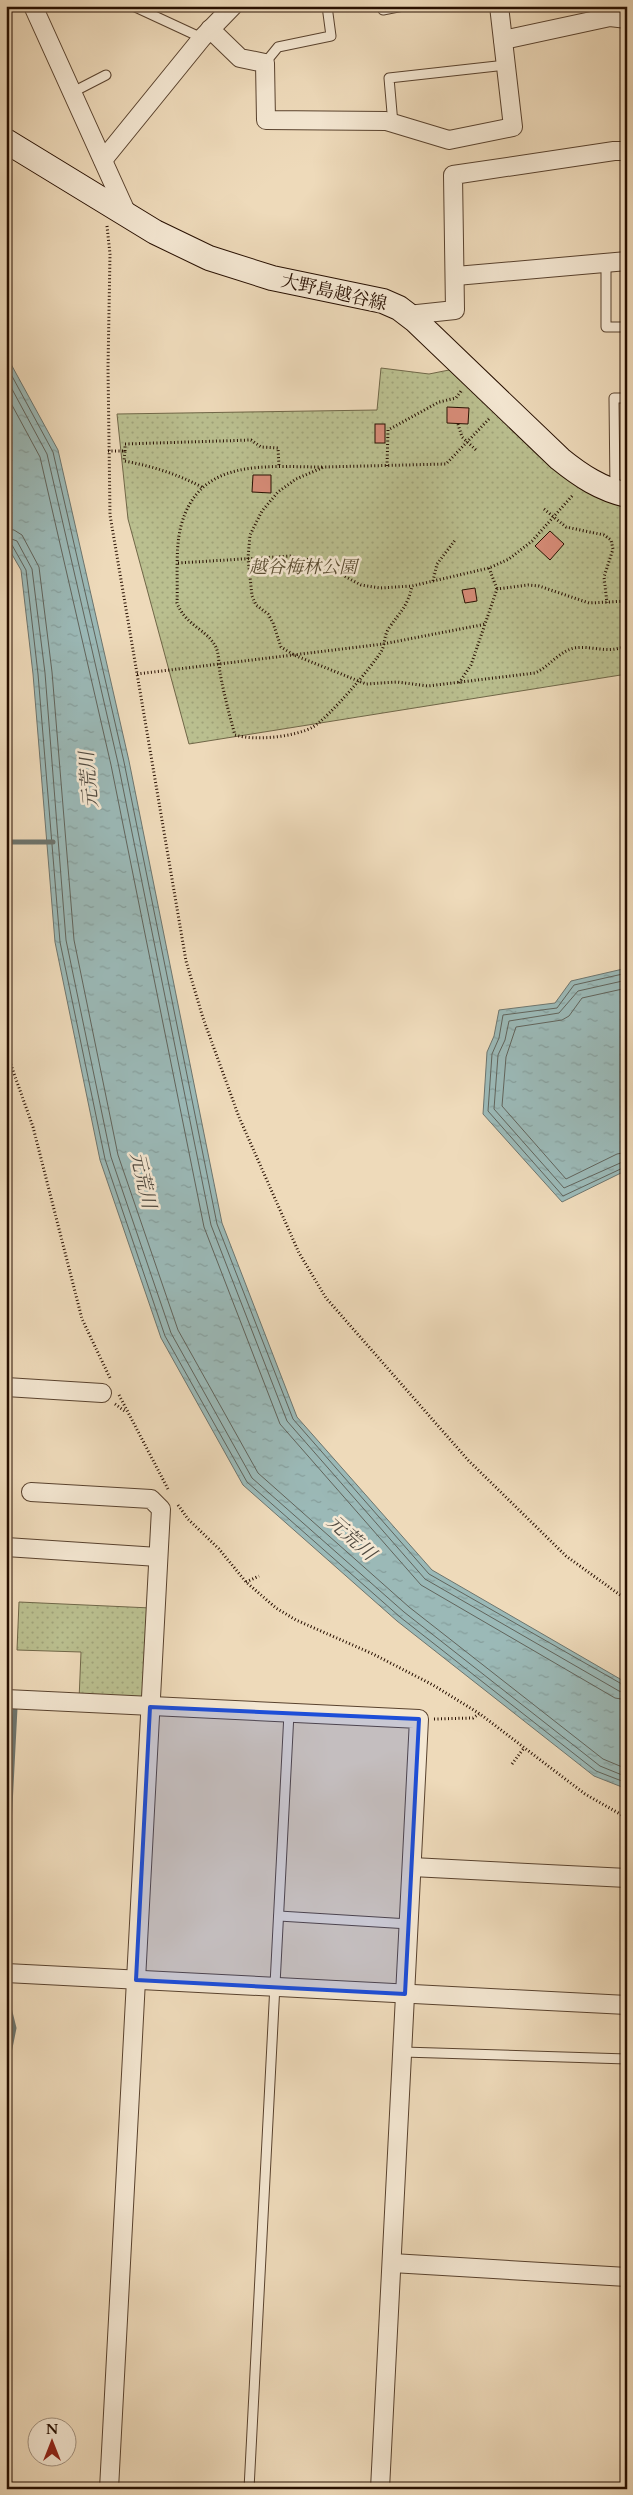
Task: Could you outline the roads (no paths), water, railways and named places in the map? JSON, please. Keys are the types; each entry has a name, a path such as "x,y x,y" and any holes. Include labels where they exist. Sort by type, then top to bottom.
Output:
{"main road":[{"name":"大野島越谷線","path":"6,141 128,216 201,254 238,269 308,286 383,301 408,315 560,459 585,479 621,494"}],"street":[{"path":"103,160 206,33 233,6"},
{"path":"206,33 240,58 265,63 266,120 368,121 393,124 449,140 512,127 499,6"},
{"path":"40,11 73,92 128,216"},
{"path":"503,40 624,15"},
{"path":"408,315 455,310 456,276 453,175 614,151 627,151"},
{"path":"456,276 627,261"},
{"path":"6,1387 102,1394"},
{"path":"31,1492 151,1499 161,1509 110,2489"},
{"path":"6,1547 158,1557"},
{"path":"6,1699 419,1720 380,2489"},
{"path":"412,1867 627,1878"},
{"path":"8,1973 627,2005"},
{"path":"392,2263 627,2277"}],"lane":[{"path":"133,6 206,33"},
{"path":"265,63 278,47 330,36 327,6"},
{"path":"383,10 403,6"},
{"path":"393,124 389,78 506,64"},
{"path":"73,92 106,75"},
{"path":"606,264 606,327 627,327"},
{"path":"621,494 614,398 627,398"},
{"path":"249,2489 289,1713"},
{"path":"279,1916 409,1924"},
{"path":"402,2052 627,2059"}],"water":[{"name":"元荒川","path":"6,355 58,450 129,761 222,1223 297,1417 432,1570 627,1683 627,1789 594,1776 397,1621 243,1485 161,1338 100,1160 55,942 33,674 21,570 6,544"},
{"path":"627,964 627,1170 562,1202 483,1114 487,1052 494,1036 499,1010 555,1003 571,981 623,969"}],"waterway":[{"path":"6,842 53,842"},
{"path":"6,1884 15,1708"},
{"path":"6,1996 14,2028 6,2068"}],"park label":[{"name":"越谷梅林公園","path":"303,567"}]}
